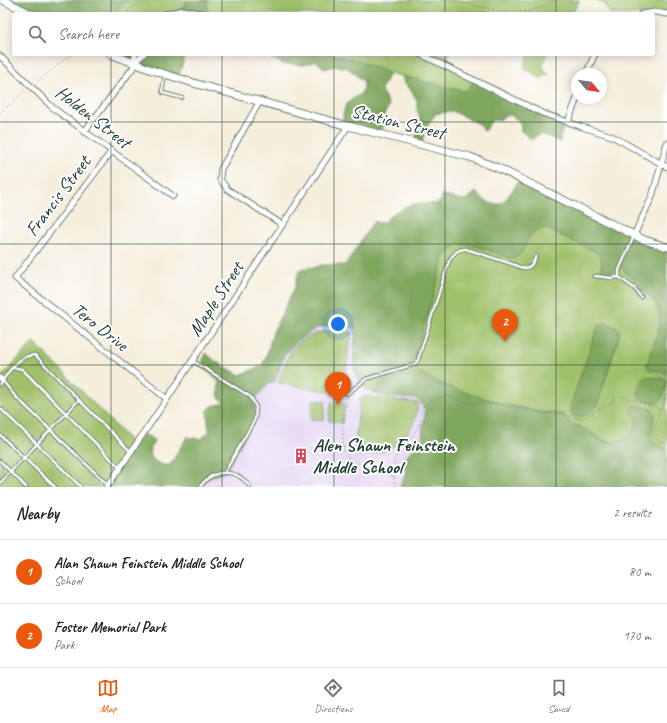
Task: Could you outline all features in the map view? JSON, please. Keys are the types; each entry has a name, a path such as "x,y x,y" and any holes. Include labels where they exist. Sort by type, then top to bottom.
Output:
{"street":[{"path":"2,0 27,12"},
{"path":"175,12 183,10 194,12"},
{"path":"655,12 667,14"},
{"name":"Holden Street","path":"0,56 52,106 84,132 173,196"},
{"name":"Station Street","path":"116,56 166,74 260,101 348,126 470,157 498,168 644,240 667,247"},
{"path":"134,56 135,64"},
{"path":"84,132 142,56"},
{"path":"425,56 515,100 568,122 612,136 667,167"},
{"path":"589,68 594,56"},
{"path":"260,101 221,170 220,179 227,189 283,225"},
{"path":"568,122 575,104"},
{"name":"Maple Street","path":"108,486 193,361 348,126"},
{"path":"634,235 652,197 667,143"},
{"name":"Francis Street","path":"15,278 111,152"},
{"name":"Tero Drive","path":"15,278 167,399"}],"lane":[{"path":"166,74 162,91 163,93 182,98"},
{"path":"619,277 619,270 634,235"},
{"path":"347,394 366,380 415,364 418,360 449,261 456,252 461,249 466,249 515,265 522,269 529,268 534,262 536,256"},
{"path":"595,276 611,278 619,277 634,288 641,297"},
{"path":"108,486 1,381 25,356 35,355 131,452"},
{"path":"193,361 250,397 256,406 255,419 225,472"},
{"path":"13,368 22,370 120,468"},
{"path":"0,483 79,400"},
{"path":"0,408 81,487"},
{"path":"0,435 55,487"},
{"path":"0,461 26,487"},
{"path":"200,487 208,478 225,472 242,478 250,487"}],"path":[{"path":"127,12 142,0"},
{"path":"445,0 474,5 494,11 518,12 534,11 555,0"},
{"path":"630,375 638,372 667,377"},
{"path":"667,391 652,435 660,442 667,443"},
{"path":"347,394 342,443 346,455 350,460 394,477"},
{"path":"395,487 394,461 400,450 410,439 419,425 421,410 425,403 447,396 467,403 499,404 542,413 562,413 577,419 586,417 603,406 612,403 615,396"},
{"path":"621,396 661,409"}],"shaded area":[{"path":"336,325 356,328 354,353 370,391 389,396 417,399 424,408 426,415 423,425 422,442 409,454 404,462 406,472 400,487 200,487 253,401 268,383 275,382 284,356 298,340 316,328"}],"green space":[{"path":"3,0 128,0 114,12 26,12"},
{"path":"128,0 187,0 182,10 172,12 114,12"},
{"path":"187,0 208,0 207,12 172,12 182,10"},
{"path":"208,0 580,0 573,12 207,12"},
{"path":"597,0 667,0 667,15 655,15 655,12 610,12 603,3"},
{"path":"124,56 185,56 178,78 122,58"},
{"path":"267,56 337,56 358,61 389,73 381,90 389,105 384,115 382,133 342,123 348,102 361,94 364,86 364,82 348,68 335,66 325,69 316,61 304,65 283,64"},
{"path":"337,56 449,56 444,64 473,80 469,90 463,91 389,73 358,61"},
{"path":"528,56 546,56 543,63 543,68 549,74 540,78 524,68"},
{"path":"402,76 463,91 469,90 473,80 566,122 560,136 560,142 541,134 532,140 521,131 520,122 511,115 505,115 500,120 492,120 484,131 479,124 452,111 435,114 424,132 422,145 415,142 420,117 417,110 417,100 411,90 404,83"},
{"path":"519,180 667,248 667,372 651,370 647,365 658,332 659,324 658,308 654,301 624,270 619,267 607,274 603,272 601,268 602,260 597,252 547,229 534,231 522,252 512,259 485,249 463,244 450,250 444,258 417,349 415,359 416,367 425,376 455,389 529,410 562,414 570,423 589,431 600,439 608,442 621,441 632,433 636,423 636,417 632,410 635,405 651,409 655,414 650,436 657,444 667,449 667,487 400,487 405,475 405,459 422,442 425,414 424,409 417,399 381,395 372,392 358,382 354,368 356,328 336,325 316,328 298,340 284,356 275,382 268,384 253,401 255,406 255,419 225,472 208,478 200,487 106,487 143,433 154,440 149,453 153,459 160,464 170,465 187,437 201,439 209,432 207,411 212,406 225,403 219,398 218,380 201,366 206,353 215,361 240,375 262,366 273,332 295,287 299,270 321,265 345,265 374,221 379,223 384,222 394,213 407,206 418,203 437,204 442,199 441,194 448,197 465,200 476,192 490,203 501,203 510,194"},
{"path":"541,228 547,229 597,252 602,259 601,268 607,274 619,267 624,270 659,308 659,329 647,365 665,373 667,372 667,449 657,444 649,436 655,414 635,405 632,409 636,417 636,422 631,434 621,441 608,442 600,439 589,431 570,423 562,414 529,410 474,395 438,382 425,376 417,369 415,362 416,352 444,258 449,252 454,247 463,244 485,249 513,259 521,252 533,231","holes":["619,330 619,336 597,406 571,404 574,395","646,377 663,378 658,403 643,400"]},
{"path":"601,323 608,324 619,330 619,336 597,406 588,414 576,418 571,412 571,404 598,326"},
{"path":"342,330 352,332 343,389 338,393 278,383 282,370 292,350 306,337 316,333"},
{"path":"34,342 135,446 107,487 0,487 0,378"},
{"path":"646,377 666,380 662,398 658,403 639,398 640,386"},
{"path":"364,396 418,403 412,426 398,443 388,449 366,455 354,454 360,399"},
{"path":"313,400 326,401 324,420 311,419"},
{"path":"331,402 345,403 342,423 329,421"}],"place":[{"name":"Foster Memorial Park","path":"505,342"},
{"name":"Alan Shawn Feinstein Middle School","path":"338,405"},
{"name":"Alen Shawn Feinstein Middle School","path":"301,456"}]}
